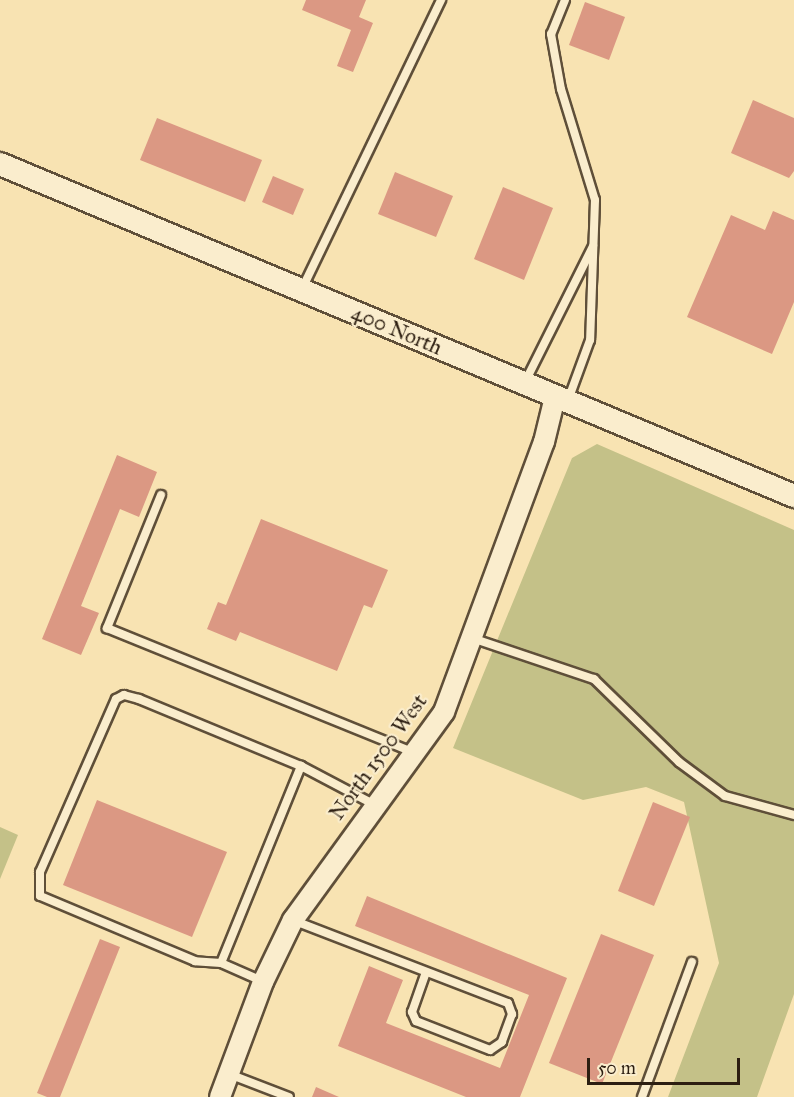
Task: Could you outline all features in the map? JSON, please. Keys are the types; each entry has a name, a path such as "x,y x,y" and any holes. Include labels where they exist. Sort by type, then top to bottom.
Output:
{"main road":[{"name":"400 North","path":"0,164 794,496"}],"street":[{"name":"North 1500 West","path":"220,1097 263,982 293,920 373,804 444,712 561,399"}],"lane":[{"path":"301,290 441,0"},
{"path":"561,399 590,340 595,200 561,89 551,34 565,0"},
{"path":"524,384 594,245"},
{"path":"161,495 107,628 413,752"},
{"path":"471,638 594,679 679,762 724,796 794,815"},
{"path":"263,982 221,963 195,962 40,896 40,872 80,790 111,708 124,696 301,766 373,804"},
{"path":"221,963 301,766"},
{"path":"293,920 508,1003 512,1014 502,1042 490,1050 416,1021 412,1012 426,972"},
{"path":"642,1097 692,962"},
{"path":"229,1074 289,1097"}],"shaded area":[{"path":"597,444 794,530 794,994 757,1097 668,1097 719,963 684,802 646,787 583,800 453,748 572,458"},
{"path":"0,827 18,835 0,879"}],"building":[{"path":"306,0 366,0 359,17 373,23 353,72 337,66 351,30 302,10"},
{"path":"585,2 625,17 609,60 569,45"},
{"path":"753,100 794,118 794,171 789,178 731,153"},
{"path":"157,118 262,160 245,202 140,160"},
{"path":"395,172 453,196 436,237 378,214"},
{"path":"273,176 304,189 293,215 262,202"},
{"path":"503,187 553,208 524,280 474,259"},
{"path":"773,211 794,220 794,302 772,354 687,317 731,215 765,230"},
{"path":"117,455 157,472 139,517 120,509 81,606 99,613 81,655 42,639"},
{"path":"261,519 388,570 372,608 364,605 337,671 240,632 236,641 207,629 218,602 226,605"},
{"path":"97,800 227,852 192,937 63,885"},
{"path":"653,802 690,817 654,906 618,891"},
{"path":"367,896 567,978 520,1097 466,1097 338,1046 369,966 403,980 386,1023 500,1068 529,995 355,926"},
{"path":"601,934 654,955 602,1084 549,1063"},
{"path":"100,939 120,947 60,1097 47,1097 37,1093"},
{"path":"316,1087 339,1097 312,1097"}]}
